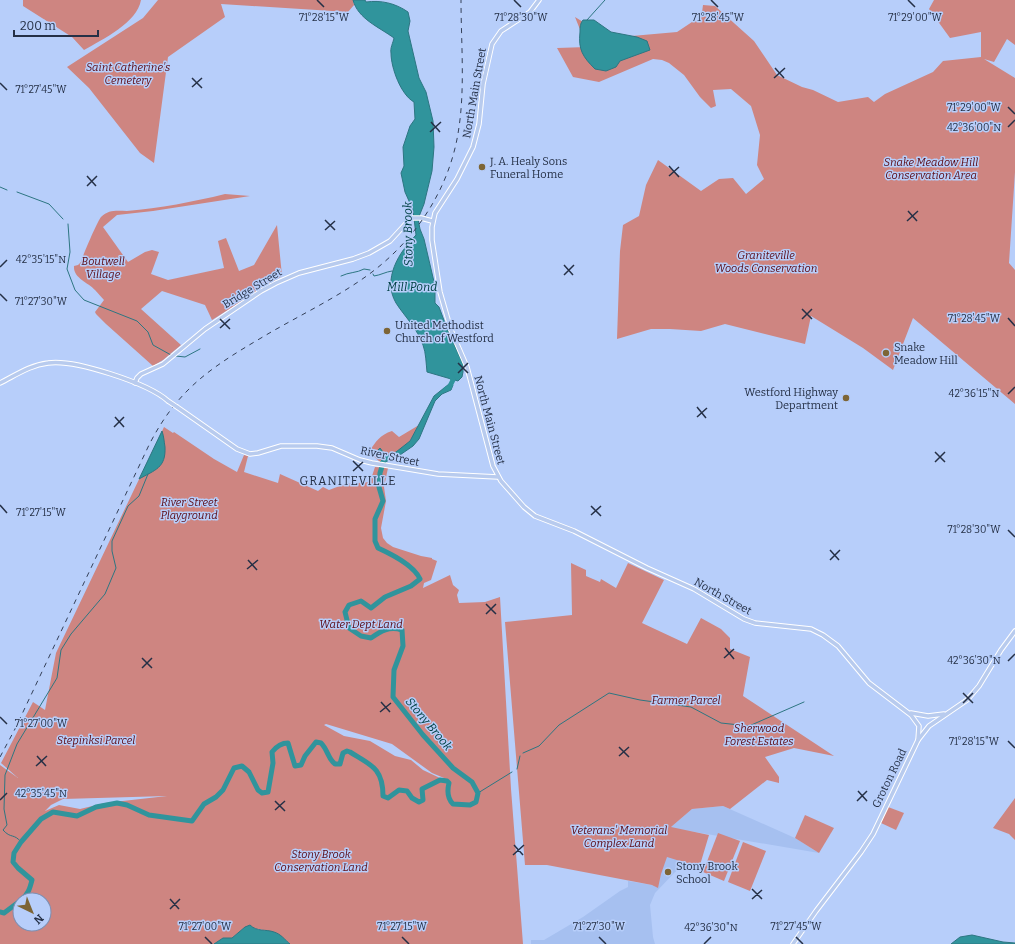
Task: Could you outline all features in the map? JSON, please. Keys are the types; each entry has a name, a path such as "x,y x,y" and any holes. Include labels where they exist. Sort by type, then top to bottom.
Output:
{"main road":[{"name":"North Main Street","path":"498,477 493,466 465,361 450,327 442,297 437,276 432,240 432,221 436,210 461,173 473,147 479,124 482,88 492,44 500,31 530,12 539,0"},
{"name":"Bridge Street","path":"135,383 136,379 141,374 163,364 205,329 261,291 299,273 353,259 369,253 390,241 413,217 420,217 432,221"},
{"name":"River Street","path":"0,383 34,366 50,362 77,364 154,390 231,445 247,453 258,453 282,446 322,446 332,448 364,461 379,464 447,475 498,477"},
{"name":"North Street","path":"498,477 524,507 535,516 574,531 647,568 694,589 740,617 755,622 811,629 823,635 838,646 869,683 916,720 919,726 918,740"},
{"name":"Groton Road","path":"793,944 873,834 918,740 929,726 967,700 979,686 1001,650 1015,632"},
{"path":"909,713 928,716 945,714"}],"shaded area":[{"name":"Stony Brook School","path":"723,806 795,838 819,853 689,831 679,868 655,893 650,905 655,944 531,944 531,940 544,940 583,917 628,887 628,881 652,885 671,827 692,809"}],"green space":[{"path":"23,0 141,0 133,16 126,23 118,30 84,50 72,37 23,6"},
{"name":"Saint Catherine's Cemetery","path":"158,0 353,0 354,5 348,12 221,4 225,17 168,57 154,163 140,153 89,88 67,67 143,18"},
{"path":"934,0 1015,0 1015,45 1007,39 994,62 984,59 1015,78 1015,172 1009,263 1015,270 1015,404 913,318 893,370 863,348 811,316 805,344 725,324 701,331 651,329 617,339 620,251 623,225 639,216 646,185 658,160 701,191 719,179 733,178 746,194 764,179 757,165 760,135 751,106 731,89 713,90 716,106 711,108 700,97 684,75 669,63 662,60 653,59 599,82 573,77 557,48 587,47 575,17 609,38 677,32 692,22 701,20 703,5 715,6 754,41 777,75 838,102 868,97 874,102 885,94 933,72 943,61 981,57 981,32 950,38 929,9"},
{"name":"Boutwell Village","path":"225,194 250,196 117,215 103,227 128,262 145,252 152,250 159,252 151,274 168,280 224,268 218,241 226,238 239,271 254,265 277,225 282,276 212,320 205,305 162,291 141,309 181,345 153,366 96,314 95,312 104,300 92,287 78,277 74,270 74,266 81,262 99,220 104,214 114,211 127,211 189,202"},
{"path":"419,425 406,445 394,453 382,456 383,459 380,462 369,452 384,434 392,431 399,437"},
{"path":"164,427 237,472 244,455 248,456 244,472 278,483 280,474 318,491 323,487 329,490 345,484 370,482 375,467 388,468 384,487 386,501 381,528 383,538 393,547 432,558 437,561 431,580 424,583 423,588 450,575 453,585 459,590 457,595 459,603 485,602 500,597 511,789 523,944 290,944 274,933 245,927 232,938 223,938 214,944 0,944 0,765 18,778 1,763 33,702 45,710 56,653","holes":["326,724 392,744 432,773 444,778 440,778 423,770 411,760 395,756 370,741 344,736 324,725","167,796 105,803 80,809 59,805 45,811 51,805 63,799"]},
{"path":"571,563 586,570 586,576 600,582 601,579 616,588 628,563 664,580 642,623 687,644 701,618 721,629 730,638 730,649 750,657 743,696 834,756 794,748 765,757 779,777 779,783 767,780 730,809 723,806 692,809 671,827 709,835 700,865 696,866 667,857 658,888 652,885 547,865 525,865 505,622 572,615"},
{"path":"1015,798 1015,840 1009,834 993,828"},
{"path":"888,807 904,813 896,830 881,823"},
{"path":"805,815 834,828 819,853 795,838"},
{"path":"718,833 740,841 724,881 703,872"},
{"path":"743,842 766,851 750,891 728,882"}],"water":[{"name":"Mill Pond","path":"353,0 388,3 398,6 408,12 410,21 408,31 419,78 426,92 433,121 434,147 432,171 424,204 418,219 435,286 435,303 439,307 463,364 462,377 458,381 427,372 423,345 414,328 396,303 392,294 391,285 394,266 404,249 416,235 413,210 405,192 401,173 404,166 403,147 410,126 415,119 414,102 405,94 395,73 391,59 391,47 394,38 364,17 359,12"},
{"path":"583,20 594,20 611,32 637,37 647,41 650,50 620,61 616,67 606,71 595,69 582,53 580,44 580,27"},
{"path":"449,384 453,385 451,390 442,394 435,401 419,439 413,446 397,457 385,462 380,462 383,459 382,456 377,453 378,450 380,448 386,456 396,452 410,441 434,396"},
{"path":"162,431 165,447 164,460 158,468 139,479"},
{"path":"250,925 256,929 276,933 290,944 214,944 223,938 232,938 245,927"},
{"path":"972,935 1015,944 951,944 960,937"}],"waterway":[{"path":"587,20 605,0"},
{"path":"0,187 7,190"},
{"path":"17,192 49,204 63,219"},
{"path":"68,224 70,252 67,269 75,290 84,300 137,321 148,332 153,345 171,355"},
{"path":"341,276 364,269 370,270"},
{"path":"373,274 374,276 392,271"},
{"path":"176,356 185,357 200,349"},
{"name":"Stony Brook","path":"446,389 449,388 453,380 450,374"},
{"name":"Stony Brook","path":"28,892 32,880 13,862 14,853 21,842 41,819 53,812 77,816 96,807 117,803 127,805 149,815 192,821 204,804 216,797 223,790 234,768 242,766 249,772 258,790 262,793 268,792 273,763 272,752 275,748 285,743 288,743 295,766 301,765 305,756 316,742 321,743 335,764 340,764 343,753 347,751 350,752 374,768 381,779 383,796 388,798 399,790 407,791 412,798 419,802 423,800 422,789 440,780 447,781 449,783 448,794 453,804 470,805 476,802 478,793 472,782 453,768 423,735 393,697 394,670 403,646 402,630 385,630 371,638 361,636 349,628 345,612 349,605 361,601 371,608 385,597 411,586 420,579 408,565 378,548 375,541 375,519 383,501 379,487 380,473 384,460 387,458"},
{"path":"21,842 3,830 7,825 4,809 5,775 17,744 57,678 61,650 71,634 105,594 116,568 112,551 112,541 128,506 139,496 148,474"},
{"path":"523,753 539,746 559,725 609,693 640,700 691,707 721,723 749,726 804,702"},
{"path":"517,769 520,756"},
{"path":"478,793 512,772"},
{"name":"Stony Brook","path":"0,912 4,913 12,907"}],"railway":[{"path":"0,757 15,729 149,445 171,409 196,382 226,360 274,330 342,292 368,275 401,246 416,229 428,210 448,171 455,149 459,127 462,96 461,0"}],"place":[{"name":"J. A. Healy Sons Funeral Home","path":"482,167"},
{"name":"United Methodist Church of Westford","path":"387,331"},
{"name":"Snake Meadow Hill","path":"886,353"},
{"name":"Westford Highway Department","path":"846,398"},
{"name":"Stony Brook School","path":"668,872"}],"district":[{"name":"GRANITEVILLE","path":"348,481"}],"park label":[{"name":"Snake Meadow Hill Conservation Area","path":"931,168"},
{"name":"Graniteville Woods Conservation","path":"766,261"},
{"name":"River Street Playground","path":"189,508"},
{"name":"Water Dept Land","path":"361,624"},
{"name":"Farmer Parcel","path":"686,700"},
{"name":"Sherwood Forest Estates","path":"759,734"},
{"name":"Stepinksi Parcel","path":"96,740"},
{"name":"Veterans' Memorial Complex Land","path":"619,836"},
{"name":"Stony Brook Conservation Land","path":"321,860"}]}
